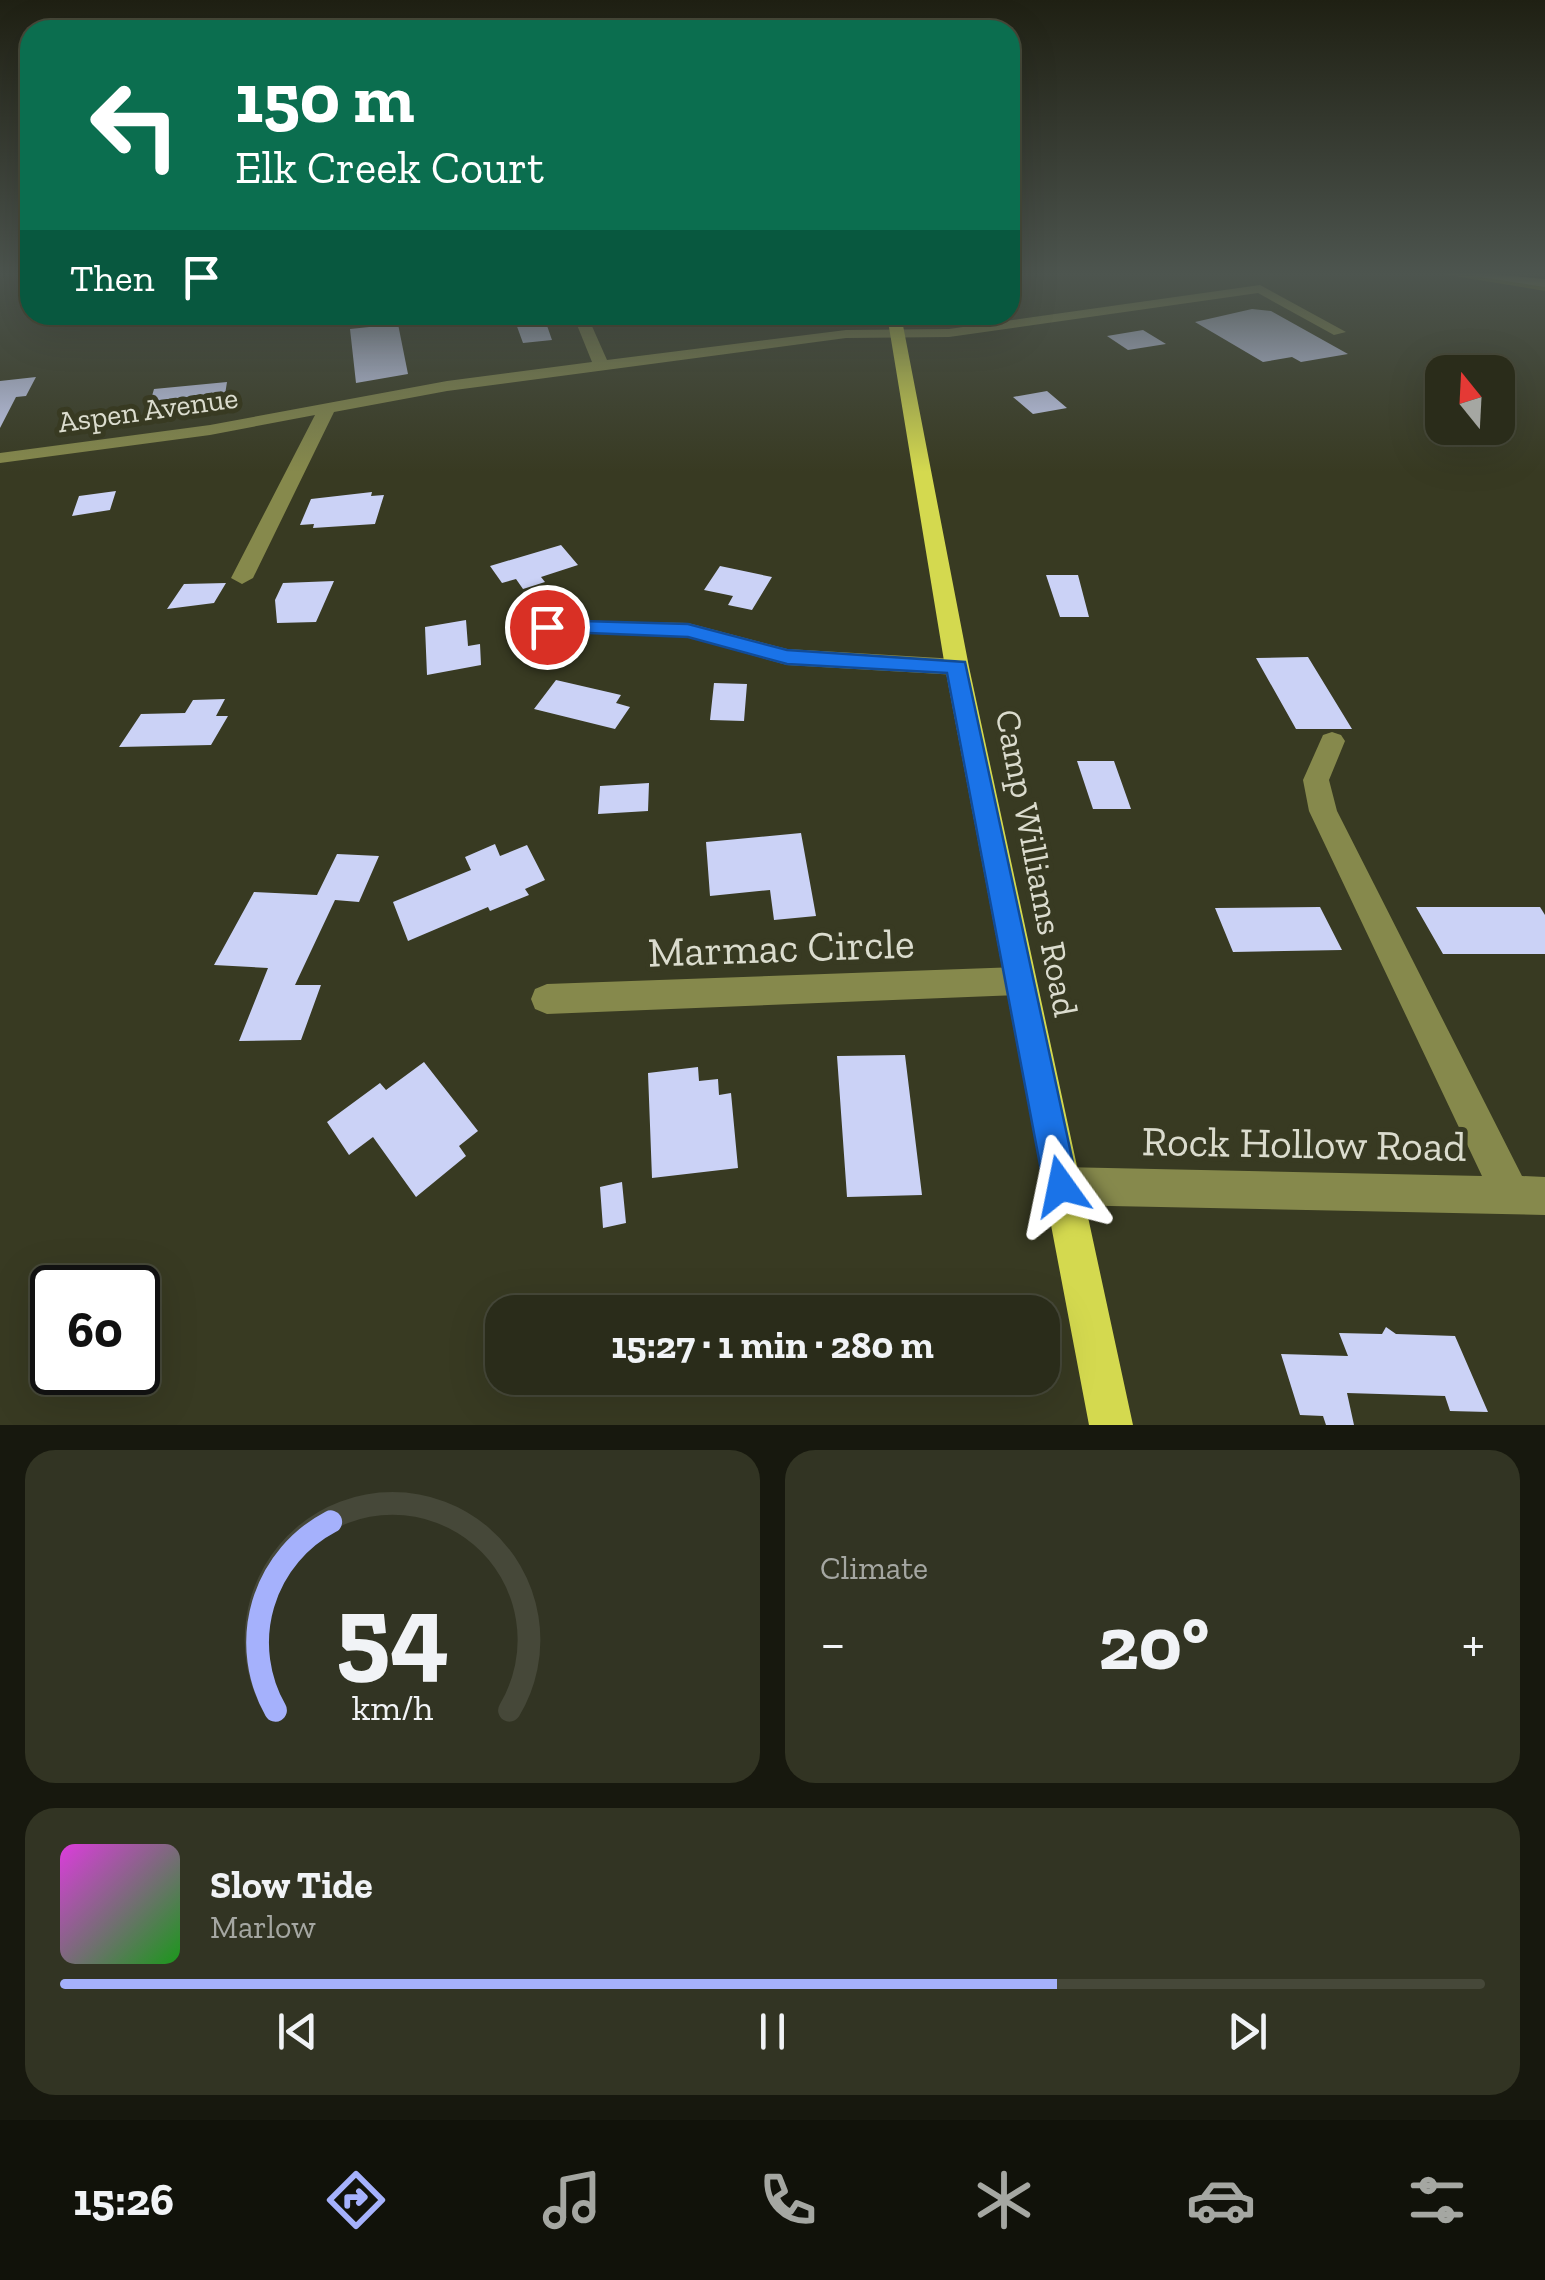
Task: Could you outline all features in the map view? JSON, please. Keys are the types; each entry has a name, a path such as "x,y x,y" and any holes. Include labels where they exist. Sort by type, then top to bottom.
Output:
{"main road":[{"name":"Camp Williams Road","path":"898,338 957,667 1111,1425"}],"street":[{"path":"590,338 602,367"},
{"name":"Aspen Avenue","path":"0,458 210,430 447,386 819,338"},
{"path":"242,578 327,409"},
{"path":"547,627 688,630 787,657 957,667"},
{"path":"1332,741 1316,780 1324,812 1528,1196"},
{"name":"Marmac Circle","path":"547,998 1019,981"},
{"name":"Rock Hollow Road","path":"1061,1186 1528,1196"}],"building":[{"path":"351,338 401,338 408,374 356,383"},
{"path":"521,338 552,340 523,343"},
{"path":"1111,338 1157,338 1166,344 1128,350"},
{"path":"1223,338 1320,338 1348,354 1301,362 1292,357 1263,362"},
{"path":"36,377 26,396 16,397 0,428 0,381"},
{"path":"227,382 224,401 213,403 213,408 168,416 170,407 148,410 154,389"},
{"path":"1047,391 1067,408 1033,414 1013,397"},
{"path":"116,491 110,510 72,516 79,496"},
{"path":"372,492 371,496 384,495 375,524 313,528 314,524 300,525 311,499"},
{"path":"561,545 578,565 541,577 545,582 523,589 516,579 502,583 490,566"},
{"path":"720,566 772,577 752,610 728,605 733,596 704,590"},
{"path":"1046,575 1078,575 1089,617 1060,617"},
{"path":"334,581 316,622 277,623 275,600 283,583"},
{"path":"226,583 214,603 167,609 184,584"},
{"path":"466,620 468,646 480,644 481,665 427,675 425,627"},
{"path":"1308,657 1352,729 1296,729 1256,658"},
{"path":"556,680 621,695 616,703 630,707 615,729 534,709"},
{"path":"714,683 747,684 744,721 710,720"},
{"path":"225,699 216,716 228,716 211,745 119,747 141,714 185,713 193,700"},
{"path":"1077,761 1114,761 1131,809 1093,809"},
{"path":"649,783 648,811 598,814 600,786"},
{"path":"801,833 816,916 774,920 770,890 710,896 706,842"},
{"path":"495,844 500,856 527,845 545,880 525,889 529,895 490,911 488,907 408,941 393,902 471,870 465,857"},
{"path":"337,854 379,856 359,902 335,900 295,985 321,985 301,1040 239,1041 268,968 214,965 254,892 317,895"},
{"path":"1320,907 1342,950 1233,952 1215,908"},
{"path":"1416,907 1540,907 1545,915 1545,954 1443,954"},
{"path":"905,1055 922,1195 847,1197 837,1056"},
{"path":"424,1062 478,1131 459,1146 466,1156 416,1197 373,1137 349,1155 327,1122 380,1083 386,1090"},
{"path":"698,1067 699,1081 718,1079 719,1095 731,1093 738,1168 652,1178 648,1073"},
{"path":"622,1182 626,1223 603,1228 600,1187"},
{"path":"1386,1327 1396,1334 1455,1336 1488,1412 1450,1411 1445,1396 1347,1393 1354,1425 1326,1425 1323,1416 1300,1415 1281,1354 1348,1356 1339,1333 1382,1334"}],"route":[{"path":"547,627 688,630 787,657 957,667 1061,1186"}]}
